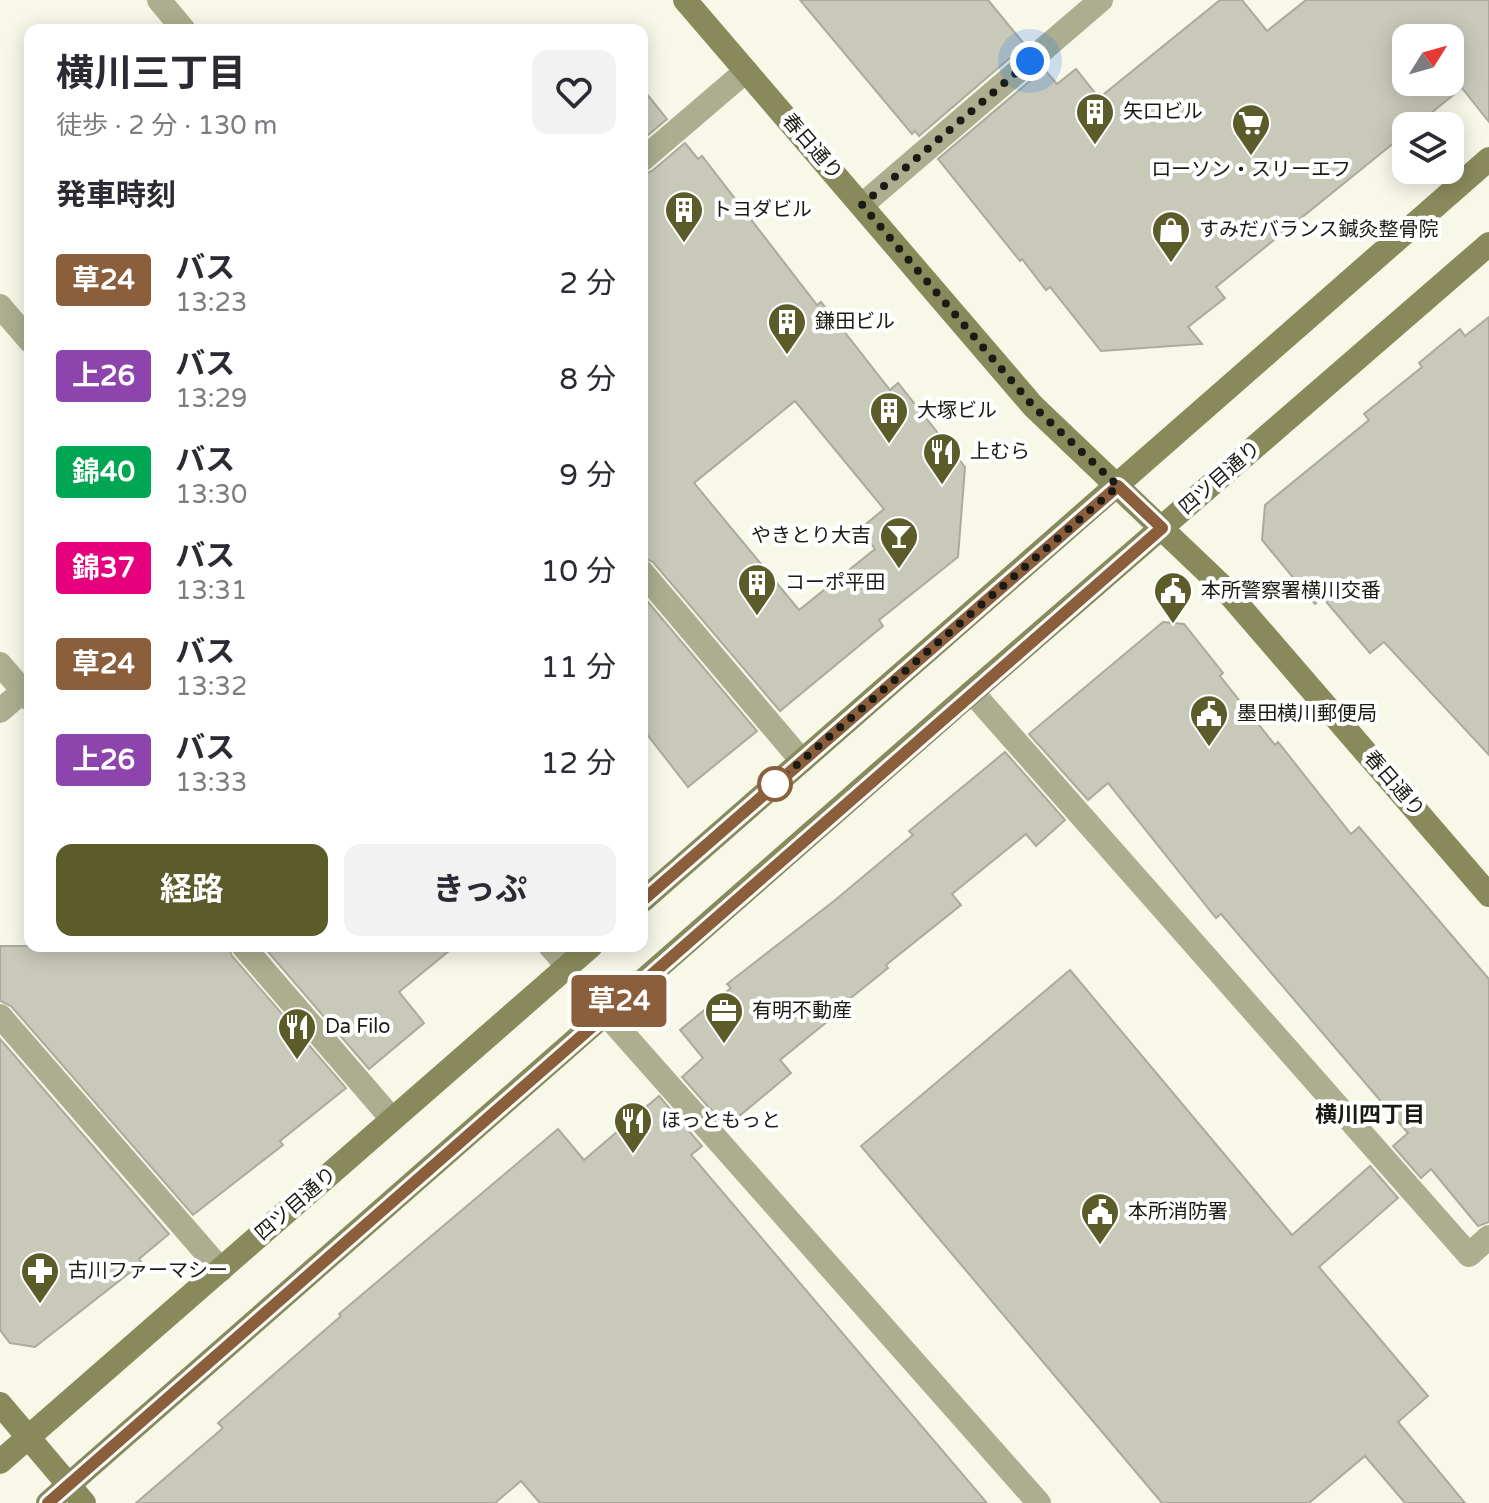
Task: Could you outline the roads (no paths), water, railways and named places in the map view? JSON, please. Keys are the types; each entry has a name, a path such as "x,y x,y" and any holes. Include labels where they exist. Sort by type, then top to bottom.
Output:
{"main road":[{"name":"春日通り","path":"685,0 1033,406 1223,587 1489,895"},
{"path":"648,896 1489,159"},
{"name":"四ツ目通り","path":"48,1503 76,1494 605,1013 1489,244"},
{"name":"四ツ目通り","path":"0,1462 584,952"},
{"path":"0,1404 76,1494"}],"street":[{"path":"159,0 179,24"},
{"path":"862,205 1101,0"},
{"path":"648,155 746,71"},
{"path":"0,306 24,334"},
{"path":"648,579 802,761"},
{"path":"0,664 24,687"},
{"path":"972,692 1469,1255 1489,1237"},
{"path":"0,711 24,694"},
{"path":"248,952 392,1119"},
{"path":"555,952 568,967"},
{"path":"605,1013 1039,1503"},
{"path":"0,1016 221,1270"}],"place":[{"name":"矢口ビル","path":"1095,146"},
{"name":"ローソン・スリーエフ","path":"1251,157"},
{"name":"トヨダビル","path":"684,244"},
{"name":"すみだバランス鍼灸整骨院","path":"1171,264"},
{"name":"鎌田ビル","path":"787,356"},
{"name":"大塚ビル","path":"889,445"},
{"name":"上むら","path":"942,486"},
{"name":"やきとり大吉","path":"899,570"},
{"name":"コーポ平田","path":"757,617"},
{"name":"本所警察署横川交番","path":"1173,625"},
{"name":"墨田横川郵便局","path":"1209,748"},
{"name":"有明不動産","path":"724,1045"},
{"name":"Da Filo","path":"297,1061"},
{"name":"ほっともっと","path":"633,1155"},
{"name":"本所消防署","path":"1100,1246"},
{"name":"古川ファーマシー","path":"40,1305"}],"district":[{"name":"横川四丁目","path":"1370,1115"}]}
